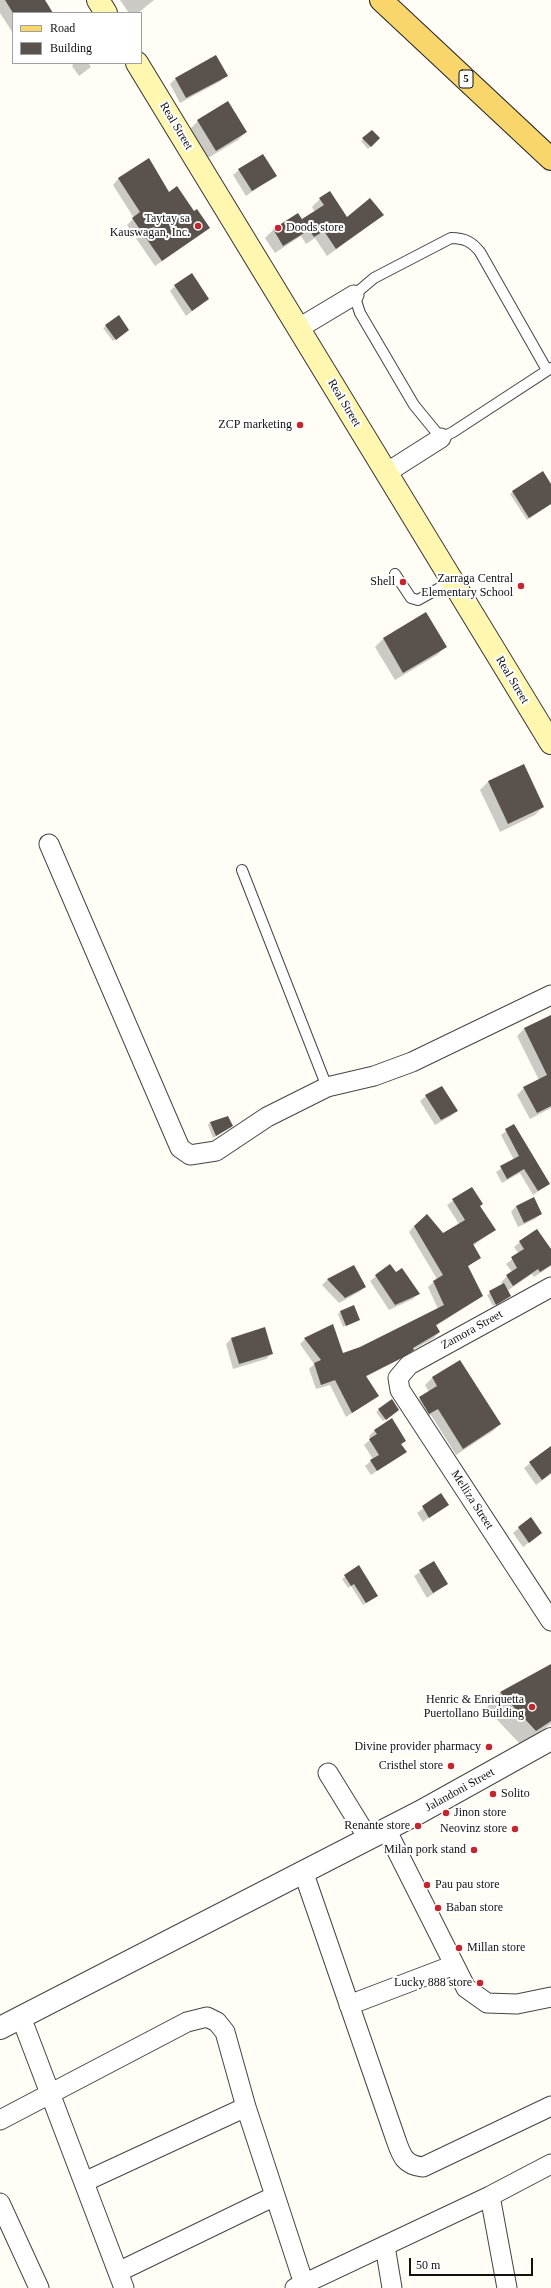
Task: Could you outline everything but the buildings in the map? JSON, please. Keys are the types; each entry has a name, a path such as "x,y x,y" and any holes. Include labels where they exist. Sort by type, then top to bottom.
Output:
{"main road":[{"path":"98,0 105,12"},
{"name":"5","path":"381,0 551,159"},
{"name":"Real Street","path":"138,64 551,743"}],"street":[{"path":"299,328 354,294"},
{"path":"386,473 441,438"},
{"path":"49,844 180,1148 190,1155 216,1151 267,1117 326,1087 374,1076 412,1062 551,995"},
{"name":"Zamora Street","path":"398,1378 409,1365 551,1287"},
{"name":"Melliza Street","path":"398,1378 400,1390 551,1620"},
{"name":"Jalandoni Street","path":"0,2028 377,1833 551,1740"},
{"path":"328,1773 377,1833 466,1988 487,2003 517,2004 551,1997"},
{"path":"303,1871 397,2143 402,2156 411,2166 423,2167 551,2106"},
{"path":"349,2005 454,1965"},
{"path":"21,2017 121,2280 275,2196"},
{"path":"0,2120 187,2022 207,2017 217,2022 225,2032 246,2107 275,2196 300,2286 490,2196 551,2164"},
{"path":"84,2182 246,2107"},
{"path":"490,2196 507,2288"},
{"path":"0,2203 39,2288"},
{"path":"384,2246 392,2288"}],"lane":[{"path":"451,238 464,238 473,243 480,252 549,369 453,432 441,438 414,405 360,313 354,294 374,278 451,238"},
{"path":"395,574 411,598 418,600 452,581"},
{"path":"242,870 326,1087"}],"place":[{"name":"Taytay sa Kauswagan, Inc.","path":"198,226"},
{"name":"Doods store","path":"278,228"},
{"name":"ZCP marketing","path":"300,425"},
{"name":"Shell","path":"403,582"},
{"name":"Zarraga Central Elementary School","path":"521,586"},
{"name":"Henric & Enriquetta Puertollano Building","path":"532,1707"},
{"name":"Divine provider pharmacy","path":"489,1747"},
{"name":"Cristhel store","path":"451,1766"},
{"name":"Solito","path":"493,1794"},
{"name":"Jinon store","path":"446,1813"},
{"name":"Renante store","path":"418,1826"},
{"name":"Neovinz store","path":"515,1829"},
{"name":"Milan pork stand","path":"474,1850"},
{"name":"Pau pau store","path":"427,1885"},
{"name":"Baban store","path":"438,1908"},
{"name":"Millan store","path":"459,1948"},
{"name":"Lucky 888 store","path":"480,1983"}]}
